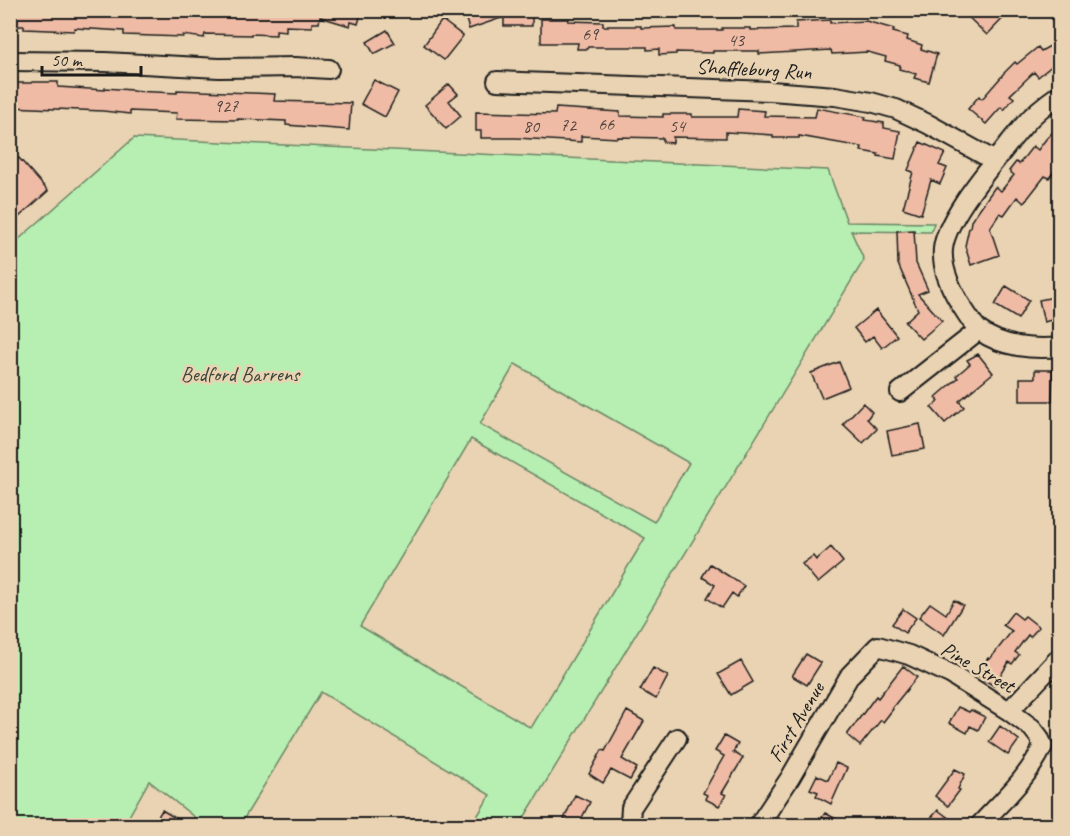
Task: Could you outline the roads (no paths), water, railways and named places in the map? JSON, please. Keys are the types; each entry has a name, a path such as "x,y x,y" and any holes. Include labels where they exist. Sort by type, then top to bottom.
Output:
{"street":[{"path":"10,61 329,69"},
{"name":"Shaffleburg Run","path":"497,81 771,91 835,96 896,109 995,161"},
{"path":"1059,94 1025,124 995,161 948,229 943,249 944,268 959,301 979,330 997,340 1011,344 1034,348 1059,347"},
{"path":"900,392 979,330"},
{"name":"Pine Street","path":"878,646 909,655 950,674 1009,711 1032,728 1039,737 1043,746 1037,760 978,825"},
{"name":"First Avenue","path":"758,825 790,777 850,675 878,646"},
{"path":"1009,711 1059,657"},
{"path":"634,825 630,823 631,808 677,738"}],"park label":[{"name":"Bedford Barrens","path":"240,374"}]}
